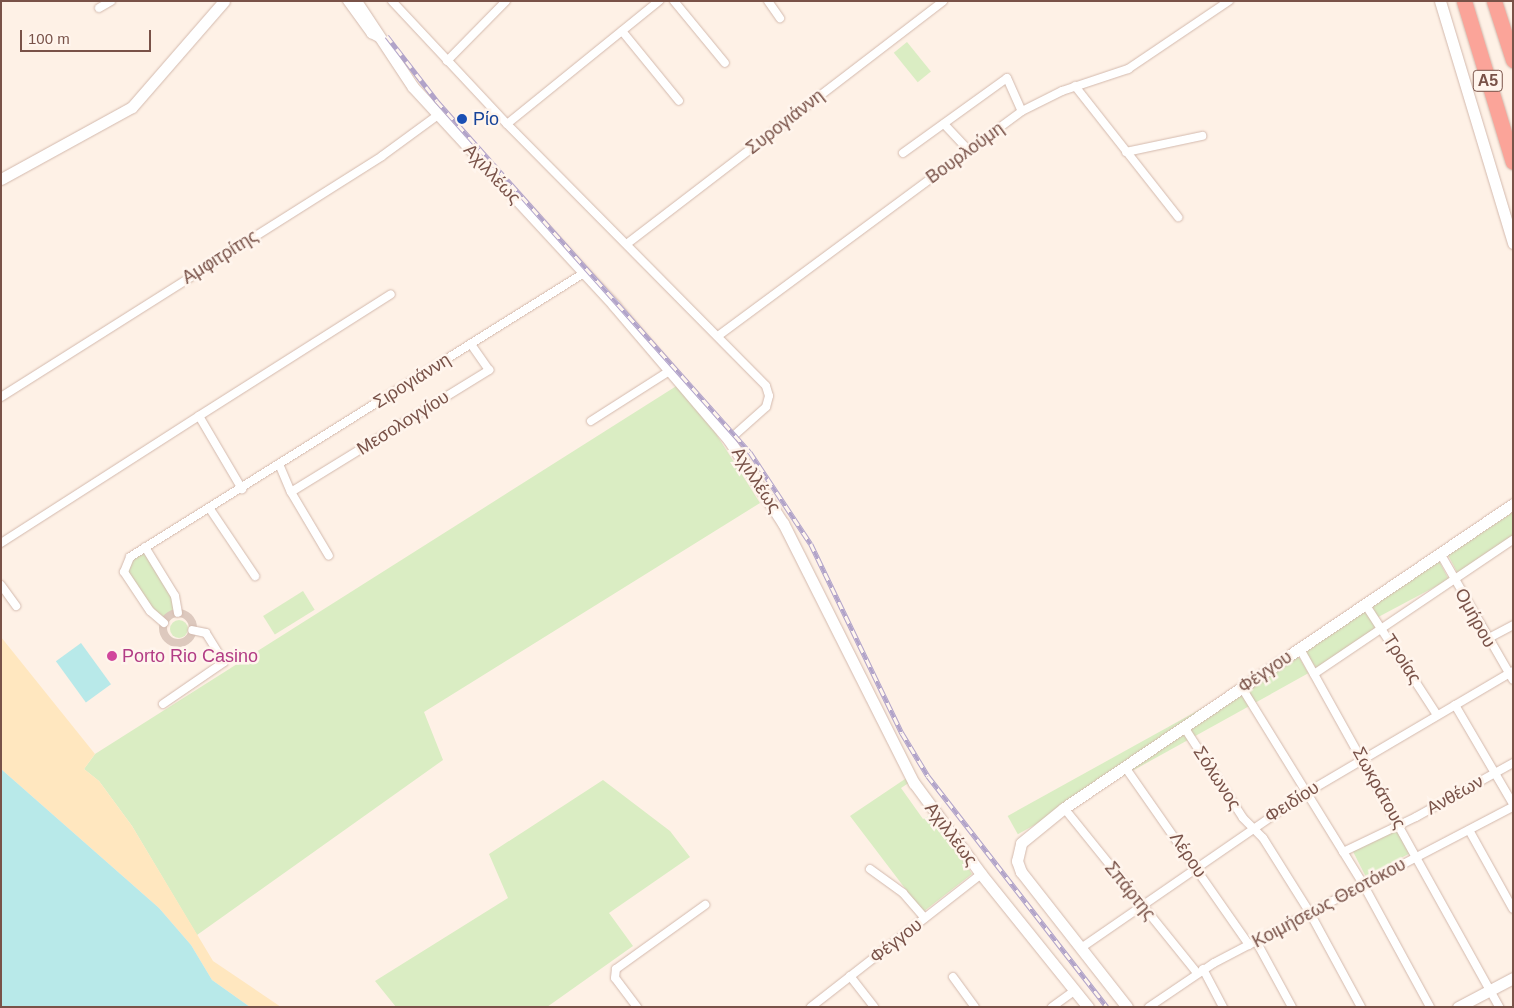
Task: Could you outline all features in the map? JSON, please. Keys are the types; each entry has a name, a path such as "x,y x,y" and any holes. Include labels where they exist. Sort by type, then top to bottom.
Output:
{"highway":[{"name":"Α5","path":"1464,1 1513,162"},
{"name":"Α5","path":"1472,1 1513,133"},
{"name":"Α5","path":"1494,1 1513,60"}],"street":[{"path":"99,8 111,1"},
{"path":"1,180 132,107 224,1"},
{"path":"347,1 371,34 379,38"},
{"name":"Αχιλλέως","path":"356,1 402,74 671,370 730,440 783,523 904,767 981,874 1088,1007"},
{"path":"392,1 446,61 507,124 718,336 769,393 766,407 730,440"},
{"path":"446,61 506,1"},
{"path":"507,124 659,1"},
{"path":"674,1 725,63"},
{"path":"768,1 780,18"},
{"name":"Συρογιάννη","path":"628,244 943,1"},
{"name":"Βουρλούμη","path":"718,336 1022,111 1075,86 1135,65 1229,1"},
{"path":"1440,1 1513,243"},
{"path":"622,31 679,101"},
{"path":"903,153 1007,78 1022,111"},
{"path":"1075,86 1178,216"},
{"name":"Αμφιτρίτης","path":"1,397 362,169 438,115"},
{"path":"944,124 968,150"},
{"path":"1126,152 1202,136"},
{"name":"Σιρογιάννη","path":"164,623 150,611 123,569 130,557 210,509 584,274"},
{"path":"1,543 391,294"},
{"name":"Μεσολογγίου","path":"291,492 489,370 471,344"},
{"path":"591,421 671,370"},
{"path":"200,416 242,489"},
{"path":"279,464 291,492 329,556"},
{"name":"Φέγγου","path":"1080,948 1019,869 1020,844 1064,808 1513,504"},
{"path":"210,509 255,576"},
{"path":"1314,674 1513,540"},
{"path":"145,547 175,596 178,613"},
{"name":"Ομήρου","path":"1440,553 1486,639 1511,675"},
{"path":"1,585 16,606"},
{"name":"Τροίας","path":"1365,604 1437,715"},
{"path":"1486,639 1513,625"},
{"path":"163,704 224,662 206,633 192,630"},
{"name":"Σωκράτους","path":"1300,649 1399,824 1488,991 1499,1007"},
{"name":"Φειδίου","path":"1080,948 1306,793 1437,715 1511,675"},
{"path":"1242,688 1363,884 1430,1007"},
{"path":"1455,705 1513,805"},
{"name":"Σόλωνος","path":"1184,727 1253,828 1263,838 1310,913 1361,1007"},
{"name":"Ανθέων","path":"1343,852 1513,763"},
{"name":"Λέρου","path":"1126,766 1196,867 1253,943 1292,1007"},
{"name":"Κοιμήσεως Θεοτόκου","path":"1149,1007 1200,971 1513,805"},
{"name":"Σπάρτης","path":"1064,808 1141,906 1200,971 1223,1007"},
{"path":"1469,830 1513,909"},
{"path":"870,869 903,893 925,918"},
{"name":"Φέγγου","path":"811,1007 981,874"},
{"path":"637,1007 615,978 616,969 705,905"},
{"path":"1080,948 1127,1007"},
{"path":"850,976 874,1007"},
{"path":"953,977 975,1007"},
{"path":"1458,1007 1513,978"},
{"path":"1052,1007 1074,990"}],"green space":[{"path":"907,42 931,72 918,82 894,53"},
{"path":"678,385 706,418 760,503 424,712 443,760 197,935 132,826 99,781 84,769 95,754"},
{"path":"1513,512 1513,537 1458,574 1448,555"},
{"path":"145,547 175,596 176,613 164,623 124,572 124,564"},
{"path":"1439,561 1449,580 1377,618 1367,599"},
{"path":"303,591 315,610 275,635 263,616"},
{"path":"1365,610 1377,628 1317,669 1304,651"},
{"path":"179,620 185,623 188,629 185,635 179,638 173,635 170,629 173,623"},
{"path":"1298,655 1308,673 1018,834 1008,816"},
{"path":"908,777 910,782 901,788 923,819 934,813 972,874 923,912 850,816"},
{"path":"603,780 670,831 690,857 609,913 633,946 547,1007 396,1007 375,981 508,898 489,854"},
{"path":"1396,828 1409,854 1366,876 1352,850"}],"sand":[{"path":"1,637 95,754 84,769 99,781 132,826 213,961 281,1007 250,1007 212,980 191,945 159,908 1,769"}],"water":[{"path":"81,643 111,684 86,702 56,661"},
{"path":"1,769 159,908 191,945 212,980 250,1007 1,1007"}],"tunnel":[{"path":"178,613 189,617 193,628 189,639 178,643 167,639 163,628 167,617 178,613"}],"railway":[{"path":"387,36 437,101 750,452 811,544 902,733 928,776 1107,1007"}],"place":[{"name":"Ρίο","path":"462,119"},
{"name":"Porto Rio Casino","path":"112,656"}]}
